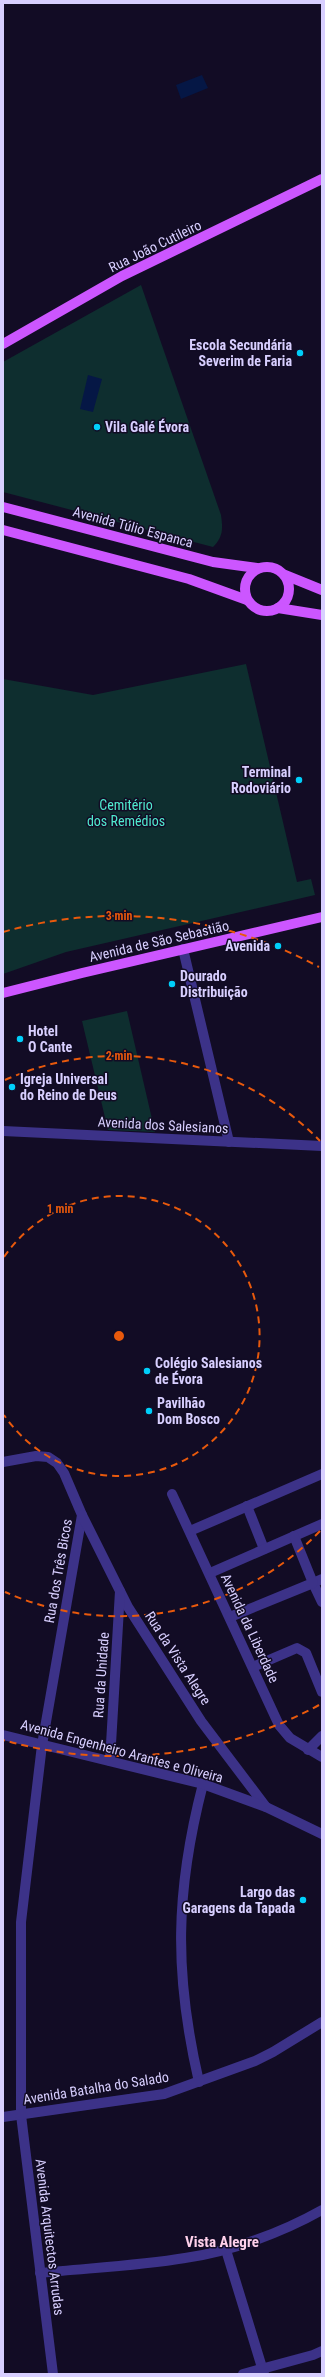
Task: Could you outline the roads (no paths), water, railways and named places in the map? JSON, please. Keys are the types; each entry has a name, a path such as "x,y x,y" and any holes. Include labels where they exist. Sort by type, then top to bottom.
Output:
{"main road":[{"name":"Rua João Cutileiro","path":"3,344 122,276 322,179"},
{"name":"Avenida Túlio Espanca","path":"3,507 213,562 257,568 273,567 285,575 322,590"},
{"path":"3,530 189,579 247,600 258,610 266,611 278,608 322,615"},
{"path":"247,600 244,585 251,572 257,568"},
{"path":"278,608 288,597 288,582 285,575"},
{"name":"Avenida de São Sebastião","path":"3,994 183,949 322,917"}],"street":[{"path":"183,949 229,1142"},
{"name":"Avenida dos Salesianos","path":"3,1131 322,1146"},
{"name":"Rua dos Três Bicos","path":"3,1462 36,1456 48,1458 57,1463 64,1473 82,1515 42,1744"},
{"path":"190,1531 322,1474"},
{"name":"Avenida da Liberdade","path":"172,1494 210,1573 279,1725 290,1738 322,1757"},
{"path":"246,1506 264,1549"},
{"name":"Rua da Vista Alegre","path":"82,1515 128,1607 201,1721 266,1807"},
{"path":"210,1573 322,1524"},
{"path":"294,1536 318,1581 322,1602"},
{"path":"230,1617 318,1581"},
{"name":"Rua da Unidade","path":"110,1761 120,1591"},
{"path":"253,1667 297,1648 306,1653 319,1674 322,1692"},
{"name":"Avenida Engenheiro Arantes e Oliveira","path":"3,1735 203,1784 266,1807 322,1834"},
{"path":"308,1750 322,1736"},
{"name":"Avenida Arquitectos Arrudas","path":"42,1744 21,1922 21,2115 53,2374"},
{"path":"199,2082 187,2026 181,1975 180,1932 185,1870 203,1784"},
{"name":"Avenida Batalha do Salado","path":"3,2117 164,2094 241,2067 273,2052 322,2023"},
{"path":"40,2273 185,2258 226,2250 304,2220 322,2210"},
{"path":"226,2250 263,2372"},
{"path":"243,2374 263,2372 313,2356 322,2351"}],"water":[{"path":"202,75 208,88 181,99 176,85"},
{"path":"88,375 102,379 93,412 80,409"}],"place":[{"name":"Escola Secundária Severim de Faria","path":"300,353"},
{"name":"Vila Galé Évora","path":"97,427"},
{"name":"Terminal Rodoviário","path":"299,780"},
{"name":"Avenida","path":"278,946"},
{"name":"Dourado Distribuição","path":"172,984"},
{"name":"Hotel O Cante","path":"20,1039"},
{"name":"Igreja Universal do Reino de Deus","path":"12,1087"},
{"name":"Colégio Salesianos de Évora","path":"147,1371"},
{"name":"Pavilhão Dom Bosco","path":"149,1411"},
{"name":"Largo das Garagens da Tapada","path":"303,1900"}],"district":[{"name":"Vista Alegre","path":"222,2242"}],"park label":[{"name":"Cemitério dos Remédios","path":"126,814"}]}
